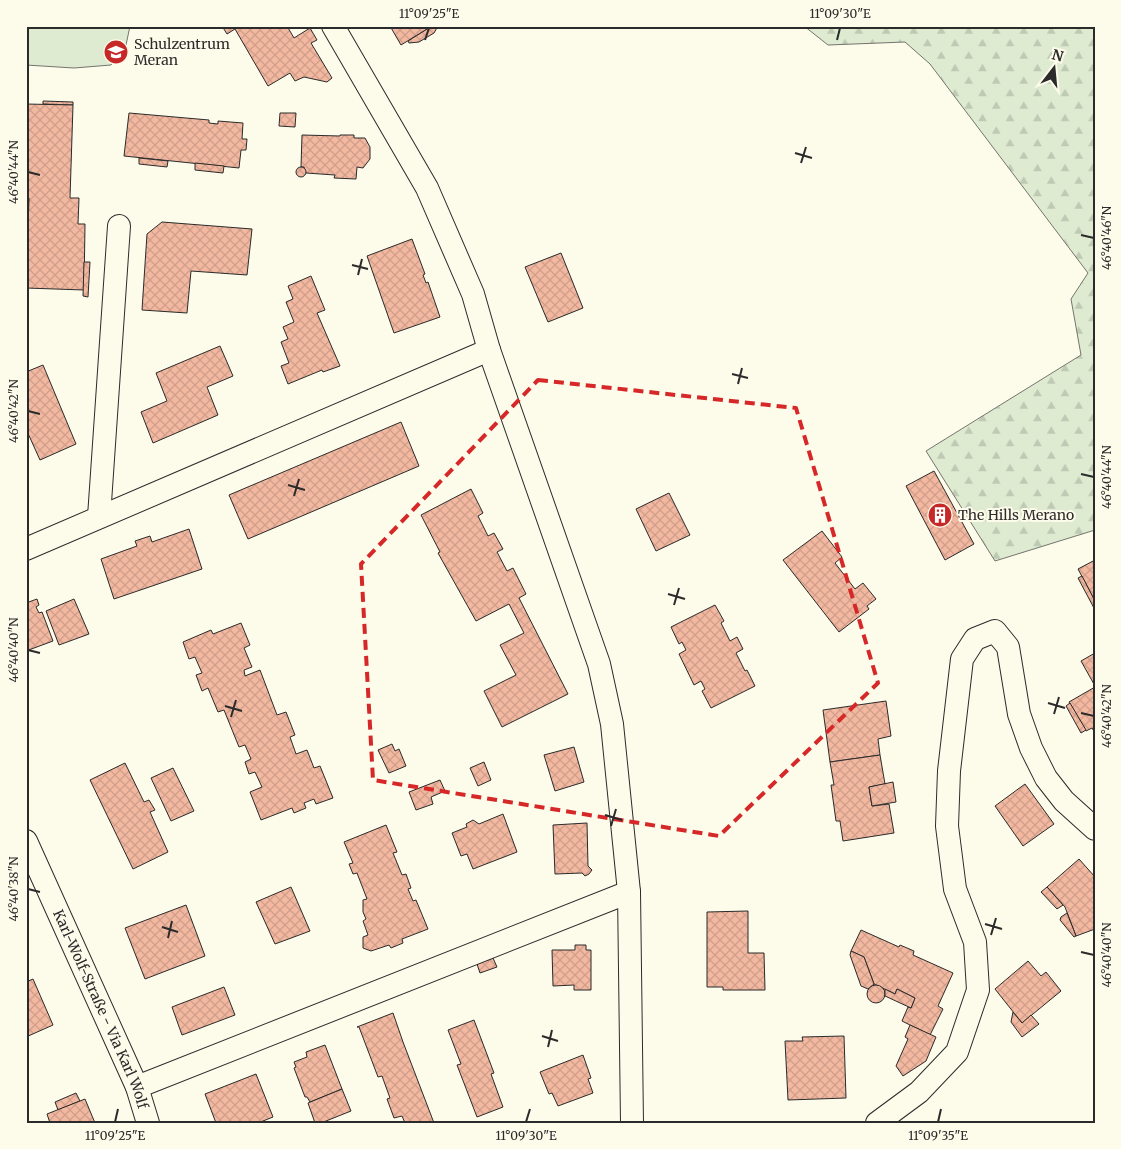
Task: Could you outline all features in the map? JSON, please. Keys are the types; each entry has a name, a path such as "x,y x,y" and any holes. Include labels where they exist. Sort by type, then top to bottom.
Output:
{"street":[{"path":"332,26 428,188 473,294 489,350 600,664 612,724 629,892 632,1123"},
{"path":"99,518 119,226"},
{"path":"26,549 489,350"},
{"path":"877,1123 919,1092 957,1052 978,990 975,942 956,889 947,826 949,770 962,659 975,639 995,632 1008,647 1019,714 1031,748 1046,778 1064,801 1095,829"},
{"name":"Karl-Wolf-Straße - Via Karl Wolf","path":"26,841 136,1087 148,1123"},
{"path":"136,1087 629,892"}],"highlighted area":[{"path":"538,380 796,408 878,683 719,836 373,780 361,564"}],"green space":[{"path":"26,26 130,26 126,45 111,65 74,68 26,65"},
{"path":"804,26 1095,26 1095,530 995,561 926,451 1081,355 1071,299 1088,273 930,64 905,42 828,45"}],"building":[{"path":"222,26 287,26 294,38 310,28 317,40 311,43 332,78 327,82 304,77 295,81 290,73 268,86 235,29 227,34"},
{"path":"390,26 432,26 401,45"},
{"path":"432,26 438,26 434,33 419,42 409,43 408,41"},
{"path":"43,101 73,102 73,105 43,104"},
{"path":"26,104 73,105 70,198 79,198 78,224 85,224 84,290 26,288 29,198 26,198"},
{"path":"129,113 209,120 209,123 218,124 218,121 243,123 242,139 247,139 246,150 241,150 239,168 124,156"},
{"path":"280,113 296,113 295,127 279,126"},
{"path":"302,135 354,135 354,138 365,138 370,147 370,159 363,168 357,167 356,179 334,178 335,175 306,173 304,167 301,167"},
{"path":"139,158 168,161 167,167 139,164"},
{"path":"195,163 224,166 223,173 195,170"},
{"path":"299,167 303,167 306,172 305,176 299,177 296,174 296,170"},
{"path":"162,222 252,229 247,275 191,271 187,313 142,310 147,234"},
{"path":"412,239 425,274 423,275 426,283 428,282 440,317 394,333 367,256"},
{"path":"561,253 583,308 548,322 525,267"},
{"path":"84,262 90,262 88,297 83,296"},
{"path":"311,276 325,310 317,313 340,366 323,372 322,370 288,384 281,366 289,363 281,342 288,339 283,327 294,322 286,302 293,299 288,286"},
{"path":"220,346 233,376 207,387 218,415 153,443 141,412 167,401 156,373"},
{"path":"43,365 76,444 40,460 26,429 26,372"},
{"path":"401,422 419,466 248,539 229,495"},
{"name":"The Hills Merano","path":"934,471 974,544 945,560 906,486"},
{"path":"471,489 483,513 478,516 488,536 494,533 503,549 497,552 507,571 513,568 526,594 519,598 568,694 502,727 484,691 516,675 500,645 524,633 509,604 476,621 438,553 440,552 421,515"},
{"path":"669,493 690,535 656,551 636,509"},
{"path":"189,529 202,569 114,599 101,559 137,546 135,541 150,536 152,542"},
{"path":"822,531 842,557 835,563 855,589 863,583 876,599 867,606 869,609 839,632 783,560"},
{"path":"1095,560 1095,601 1078,569"},
{"path":"1082,576 1095,601 1095,610 1078,578"},
{"path":"37,599 39,605 36,607 39,613 42,612 53,641 26,651 26,603"},
{"path":"74,599 89,634 59,645 46,611"},
{"path":"715,605 724,621 721,623 730,641 737,637 743,649 736,653 755,686 711,708 702,691 705,689 701,681 694,685 679,654 686,650 682,642 679,644 671,627"},
{"path":"241,623 250,645 244,648 252,667 244,670 245,676 260,670 277,715 286,712 295,735 290,737 296,754 307,750 314,768 320,766 333,798 316,804 314,799 304,803 306,808 294,813 292,808 261,820 250,792 262,787 255,772 249,774 245,762 251,759 245,745 239,747 224,710 218,712 208,688 202,691 196,675 202,673 195,657 189,659 183,642 211,630 213,634"},
{"path":"1095,653 1095,686 1081,661"},
{"path":"1095,687 1095,733 1092,728 1086,731 1069,702"},
{"path":"886,701 891,736 878,739 880,755 830,762 823,710"},
{"path":"1070,703 1086,730 1081,733 1066,706"},
{"path":"392,744 395,751 399,749 406,766 389,773 378,750"},
{"path":"574,747 584,782 555,791 544,755"},
{"path":"880,755 885,784 869,787 872,806 889,804 894,833 843,841 840,821 836,821 831,785 834,785 830,762"},
{"path":"484,762 491,780 478,786 470,768"},
{"path":"125,763 144,802 149,800 155,810 150,812 168,852 133,869 90,780"},
{"path":"173,768 194,811 171,821 151,778"},
{"path":"440,780 445,791 431,797 433,804 416,810 409,792"},
{"path":"893,782 896,802 872,806 869,787"},
{"path":"1025,784 1054,824 1023,846 995,806"},
{"path":"503,814 517,852 473,869 467,854 461,856 452,833 467,827 466,824 473,820 479,824"},
{"path":"587,823 588,866 592,870 585,876 582,873 555,874 553,825"},
{"path":"386,825 397,852 393,853 402,875 406,874 411,888 408,889 413,901 416,900 428,929 402,939 403,943 391,948 389,945 371,951 363,948 363,937 368,935 363,921 366,919 363,912 363,900 367,899 357,873 353,874 349,864 353,863 344,842"},
{"path":"1079,859 1095,877 1095,929 1076,936 1065,907 1047,887"},
{"path":"291,887 310,931 275,944 256,902"},
{"path":"1047,887 1063,905 1057,909 1041,892"},
{"path":"186,905 205,956 145,979 125,928"},
{"path":"748,911 748,953 764,953 765,990 723,990 723,987 707,987 707,912"},
{"path":"1067,913 1076,936 1074,937 1060,920"},
{"path":"861,930 899,947 900,945 914,951 913,955 953,973 938,1006 943,1009 930,1035 902,1021 908,1007 911,1008 915,998 897,989 895,994 874,984 864,957 851,951"},
{"path":"575,945 586,945 586,950 591,950 591,990 574,990 574,985 553,986 552,950 575,950"},
{"path":"851,951 864,957 874,984 868,989 861,986 850,955"},
{"path":"493,958 497,967 480,973 477,964"},
{"path":"1028,961 1041,976 1046,972 1061,991 1022,1023 995,989"},
{"path":"33,979 53,1025 26,1037 26,982"},
{"path":"876,985 882,988 885,994 882,1000 876,1003 870,1000 867,994 870,988"},
{"path":"224,987 235,1015 182,1035 172,1007"},
{"path":"885,989 895,994 897,989 915,998 911,1008 885,996"},
{"path":"1013,1012 1022,1023 1031,1015 1039,1024 1022,1037 1011,1022"},
{"path":"393,1013 434,1123 405,1123 402,1116 394,1118 387,1099 390,1098 382,1076 378,1077 359,1027 357,1027"},
{"path":"474,1020 494,1073 491,1074 503,1107 477,1117 457,1065 461,1064 448,1030"},
{"path":"910,1025 936,1037 926,1061 903,1076 896,1066 908,1039 905,1037"},
{"path":"844,1036 846,1098 788,1100 785,1041 803,1041 802,1037"},
{"path":"325,1045 342,1089 310,1102 305,1097 294,1068 296,1067 294,1062 307,1057 306,1052"},
{"path":"583,1055 591,1078 588,1079 593,1093 558,1106 552,1093 549,1094 540,1072"},
{"path":"256,1074 273,1117 258,1123 216,1123 205,1094"},
{"path":"342,1089 351,1111 321,1123 315,1123 308,1103"},
{"path":"76,1093 80,1101 58,1110 55,1102"},
{"path":"85,1099 95,1123 50,1123 47,1114"}],"place":[{"name":"Schulzentrum Meran","path":"116,52"},
{"name":"The Hills Merano","path":"940,515"}]}
